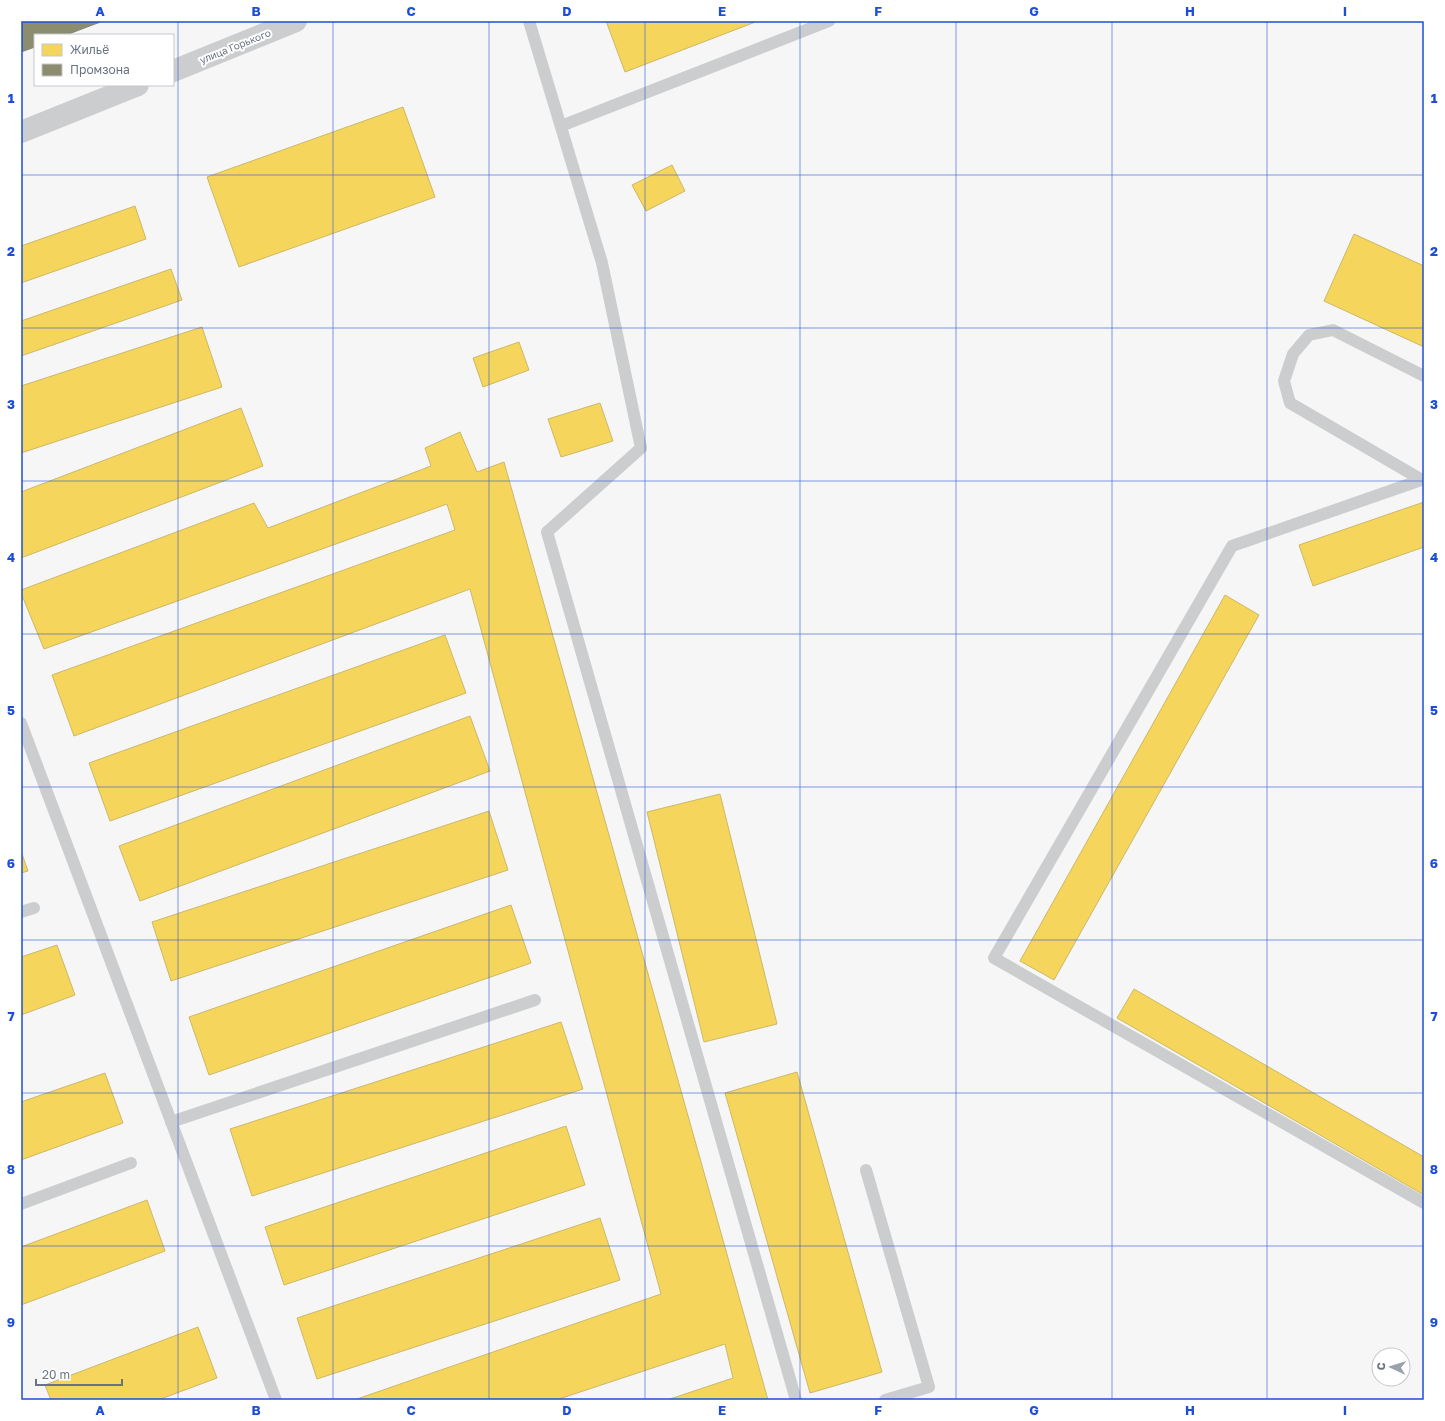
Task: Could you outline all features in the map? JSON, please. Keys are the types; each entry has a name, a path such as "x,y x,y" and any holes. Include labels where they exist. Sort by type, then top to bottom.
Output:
{"street":[{"name":"улица Горького","path":"174,71 296,21"},
{"path":"21,132 136,86"}],"lane":[{"path":"529,21 602,263 641,448 547,532 796,1400"},
{"path":"561,126 829,21"},
{"path":"1423,480 1290,403 1284,381 1294,354 1309,335 1333,330 1424,376"},
{"path":"1423,480 1232,546 994,958 1424,1204"},
{"path":"21,723 276,1400"},
{"path":"21,912 34,908"},
{"path":"171,1122 535,1000"},
{"path":"21,1204 131,1164"},
{"path":"866,1170 929,1387 885,1400"}],"building: Жильё":[{"path":"606,21 758,21 625,72"},
{"path":"403,107 435,197 239,267 207,177"},
{"path":"672,165 685,191 646,211 632,185"},
{"path":"135,206 146,239 21,283 21,246"},
{"path":"1354,234 1424,266 1424,347 1324,301"},
{"path":"171,269 182,300 21,356 21,321"},
{"path":"202,327 222,387 21,453 21,386"},
{"path":"519,342 529,370 483,387 473,358"},
{"path":"600,403 613,441 561,457 548,419"},
{"path":"241,408 263,466 21,558 21,492"},
{"path":"460,432 477,472 504,462 768,1400 667,1400 733,1378 725,1344 556,1400 354,1400 661,1294 470,589 74,736 52,675 455,530 447,504 44,649 21,593 21,590 254,503 268,528 431,466 425,448"},
{"path":"1424,502 1424,547 1313,586 1299,545"},
{"path":"1225,595 1259,615 1054,980 1020,961"},
{"path":"445,635 466,693 110,821 89,763"},
{"path":"470,716 490,771 140,901 119,846"},
{"path":"720,794 777,1024 704,1042 647,812"},
{"path":"489,811 508,870 171,981 152,922"},
{"path":"21,851 28,871 21,873"},
{"path":"511,905 531,963 209,1075 189,1017"},
{"path":"57,945 75,995 21,1015 21,957"},
{"path":"1134,989 1424,1157 1424,1195 1117,1018"},
{"path":"561,1022 583,1089 252,1196 230,1129"},
{"path":"797,1072 882,1372 810,1393 725,1093"},
{"path":"105,1073 123,1123 21,1160 21,1102"},
{"path":"566,1126 585,1185 284,1285 265,1227"},
{"path":"147,1200 165,1251 21,1305 21,1247"},
{"path":"600,1218 620,1280 317,1379 297,1318"},
{"path":"198,1327 217,1378 158,1400 51,1400 45,1385"}],"building: Промзона":[{"path":"21,21 103,21 69,34 34,34 34,47 21,52"}]}
